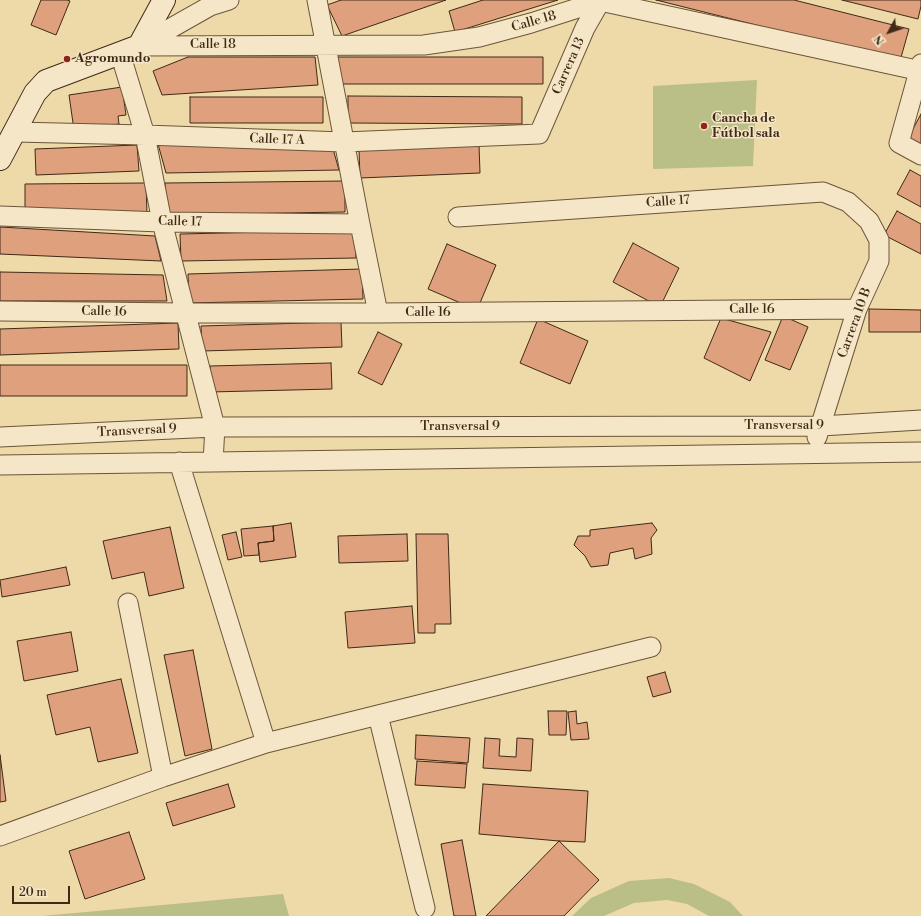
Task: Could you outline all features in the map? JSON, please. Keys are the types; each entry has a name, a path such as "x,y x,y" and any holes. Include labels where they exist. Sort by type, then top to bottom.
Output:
{"street":[{"path":"164,0 129,49 162,222 215,428 213,462"},
{"path":"0,159 35,92 46,81 129,49 204,3 228,0"},
{"path":"317,0 378,313"},
{"name":"Calle 18","path":"129,49 326,44 424,45 479,37 531,23 601,1 920,68"},
{"name":"Carrera 13","path":"539,134 585,28 601,1"},
{"path":"920,68 899,143 921,156"},
{"name":"Calle 17 A","path":"14,132 344,142 539,134"},
{"name":"Calle 17","path":"458,217 823,192 848,202 869,221"},
{"name":"Calle 17","path":"0,216 162,222 360,224"},
{"name":"Carrera 10 B","path":"812,453 857,309 879,261 879,240 869,221"},
{"name":"Calle 16","path":"0,311 378,313 857,309"},
{"name":"Transversal 9","path":"0,437 215,428 821,426 921,420"},
{"name":"Transversal 9","path":"0,465 921,452"},
{"path":"179,462 266,743"},
{"path":"128,603 163,777"},
{"path":"0,836 163,777 266,743 651,647"},
{"path":"378,715 425,908"}],"green space":[{"name":"Cancha de Fútbol sala","path":"757,80 753,166 653,169 653,86"},
{"path":"669,878 694,884 730,902 743,916 709,916 687,904 667,900 634,903 604,916 572,916 591,898 629,881"},
{"path":"283,894 289,916 42,916"}],"building":[{"path":"41,0 70,1 56,35 31,25"},
{"path":"341,0 446,0 342,36 327,5"},
{"path":"483,0 558,0 455,32 449,11"},
{"path":"656,0 794,0 909,29 900,61"},
{"path":"842,0 921,0 921,6 918,19"},
{"path":"188,57 315,57 318,85 162,95 153,71"},
{"path":"336,57 543,57 543,84 336,84"},
{"path":"122,87 126,115 118,116 119,124 74,130 69,95"},
{"path":"348,96 522,97 522,124 348,123"},
{"path":"190,97 323,97 323,123 190,123"},
{"path":"921,114 921,153 905,144"},
{"path":"158,144 333,149 339,170 166,173"},
{"path":"137,145 139,171 36,175 35,149"},
{"path":"479,145 480,173 360,178 359,149"},
{"path":"910,170 921,176 921,207 897,194"},
{"path":"345,181 345,212 166,215 165,183"},
{"path":"146,183 147,215 25,216 25,184"},
{"path":"897,211 921,224 921,254 884,235"},
{"path":"0,227 155,236 161,261 0,254"},
{"path":"355,230 356,258 181,261 180,234"},
{"path":"633,243 679,268 660,307 613,282"},
{"path":"447,244 496,265 477,310 428,289"},
{"path":"362,269 363,299 189,303 188,274"},
{"path":"0,272 163,275 167,301 0,301"},
{"path":"869,309 921,310 921,332 869,332"},
{"path":"783,316 808,327 790,370 765,360"},
{"path":"721,318 771,332 750,381 704,358"},
{"path":"538,319 588,341 570,384 520,363"},
{"path":"341,322 342,347 202,351 201,326"},
{"path":"178,323 179,349 0,355 0,329"},
{"path":"378,332 402,344 382,385 358,373"},
{"path":"331,363 332,389 210,392 210,366"},
{"path":"0,365 187,365 187,396 0,396"},
{"path":"291,523 296,557 260,562 258,543 274,541 273,526"},
{"path":"652,523 657,530 651,538 652,554 635,559 633,548 610,553 608,565 591,567 585,556 574,545 578,536 590,536 590,530"},
{"path":"273,526 274,541 258,543 259,555 244,556 241,529"},
{"path":"170,527 184,588 149,596 144,572 112,579 103,541"},
{"path":"236,532 242,557 228,560 222,535"},
{"path":"407,534 408,561 339,563 338,536"},
{"path":"416,534 448,534 451,624 435,624 435,633 418,633"},
{"path":"66,567 70,585 2,597 0,580"},
{"path":"412,606 415,643 348,648 345,612"},
{"path":"71,632 78,671 24,681 17,641"},
{"path":"193,650 212,749 185,756 164,655"},
{"path":"665,672 671,692 653,697 647,677"},
{"path":"121,679 138,753 98,762 90,727 56,735 47,695"},
{"path":"548,711 567,711 566,735 549,735"},
{"path":"576,711 577,724 587,722 589,739 571,740 568,712"},
{"path":"416,735 470,738 468,763 415,759"},
{"path":"485,738 500,739 499,756 516,757 517,738 533,739 531,771 483,768"},
{"path":"0,755 6,801 0,802"},
{"path":"417,761 467,764 465,788 415,785"},
{"path":"228,784 235,807 173,826 166,803"},
{"path":"483,784 588,791 585,842 479,834"},
{"path":"129,832 145,879 85,899 69,851"},
{"path":"462,840 476,916 454,916 441,844"},
{"path":"559,841 599,880 564,916 486,916"}],"place":[{"name":"Agromundo","path":"67,59"},
{"name":"Cancha de Fútbol sala","path":"704,126"}]}
